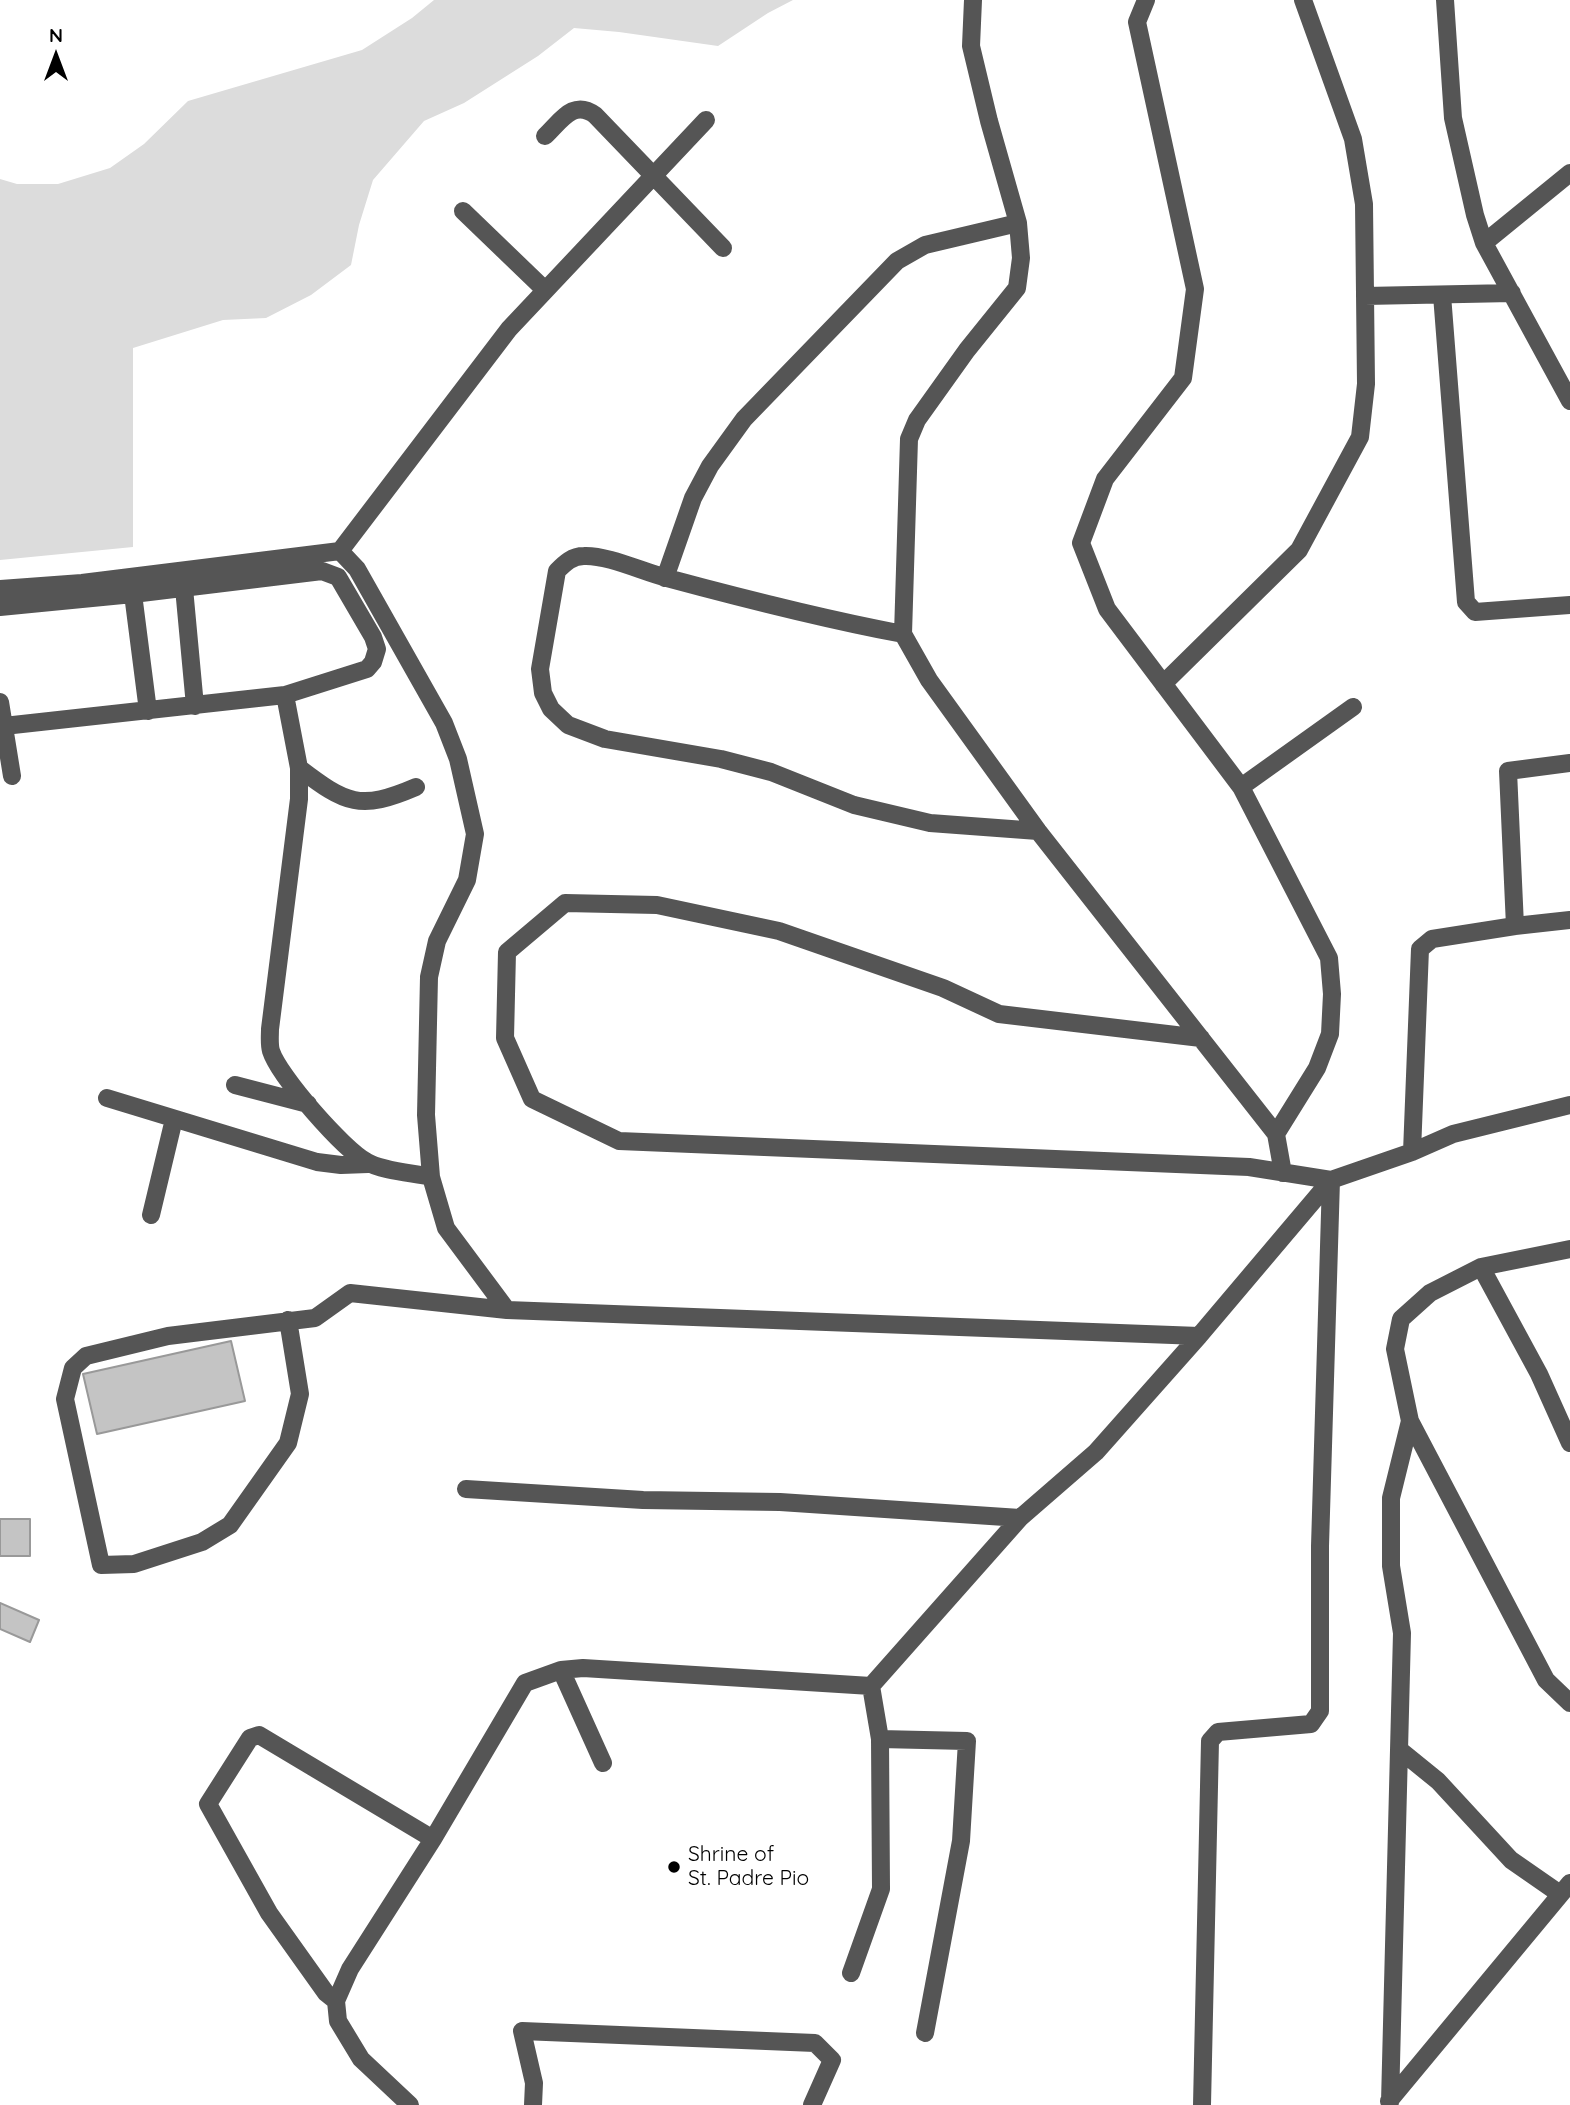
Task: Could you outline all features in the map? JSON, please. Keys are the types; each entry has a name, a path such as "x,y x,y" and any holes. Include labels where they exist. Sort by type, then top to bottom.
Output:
{"street":[{"path":"973,0 971,46 1018,223 1021,258 1017,288 967,350 918,420 909,439 903,634 929,680 1038,831 1276,1134 1283,1173"},
{"path":"1146,0 1137,22 1195,289 1183,378 1105,479 1081,543 1107,609 1241,787 1329,958 1332,993 1330,1034 1317,1068 1276,1134"},
{"path":"1163,684 1299,550 1360,438 1366,384 1364,204 1353,139 1303,0"},
{"path":"1445,0 1453,118 1483,243 1570,401"},
{"path":"545,136 573,110 587,109 723,248"},
{"path":"0,589 82,583 340,551 501,339 706,120"},
{"path":"1483,243 1570,173"},
{"path":"463,211 545,290"},
{"path":"665,578 693,498 728,440 744,419 897,261 925,245 1018,223"},
{"path":"1365,296 1512,293"},
{"path":"1442,295 1466,603 1475,612 1570,605"},
{"path":"340,551 357,569 444,723 458,760 475,834 467,880 437,941 429,977 426,1115 430,1177 446,1228 507,1310"},
{"path":"903,634 839,622 665,578 594,556 581,556 568,560 557,571 540,669 543,693 551,709 568,725 605,739 721,758 771,772 854,805 930,823 1038,831"},
{"path":"0,607 313,572 331,573 338,577 377,649 373,662 367,669 285,695 4,726"},
{"path":"184,588 195,706"},
{"path":"133,594 148,710"},
{"path":"285,695 299,768 299,799 270,1029 271,1049 278,1065 308,1104 351,1151 368,1164"},
{"path":"0,702 12,776"},
{"path":"1241,787 1353,707"},
{"path":"1516,926 1508,771 1570,763"},
{"path":"299,768 332,793 349,800 365,802 388,799 416,787"},
{"path":"1201,1038 999,1014 943,988 779,930 656,905 565,903 507,952 505,1038 533,1100 619,1141 1249,1167 1331,1180 1412,1152 1452,1134 1570,1105"},
{"path":"1412,1152 1420,949 1432,939 1570,920"},
{"path":"235,1085 308,1104"},
{"path":"107,1098 317,1162 368,1164 430,1177"},
{"path":"151,1215 174,1119"},
{"path":"871,1686 1020,1518 1096,1452 1199,1336 1331,1180"},
{"path":"1202,2105 1210,1741 1218,1732 1311,1724 1320,1711 1320,1546 1331,1180"},
{"path":"1570,1249 1481,1267 1430,1293 1401,1319 1395,1349 1410,1421 1546,1680 1570,1703"},
{"path":"1481,1267 1539,1374 1570,1443"},
{"path":"288,1320 300,1394 288,1443 230,1525 202,1542 134,1564 101,1565 65,1399 73,1368 86,1356 168,1336 288,1320 315,1318 350,1293 507,1310 1199,1336"},
{"path":"1389,2102 1401,1751 1402,1633 1391,1566 1391,1498 1410,1421"},
{"path":"466,1489 643,1500 780,1502 1020,1518"},
{"path":"410,2105 361,2059 338,2021 336,2001 350,1969 433,1839 525,1684 561,1670 583,1668 871,1686"},
{"path":"561,1670 603,1763"},
{"path":"851,1972 881,1889 880,1739 871,1686"},
{"path":"336,2001 326,1993 269,1913 208,1804 250,1738 259,1735 433,1839"},
{"path":"880,1739 967,1741 961,1841 925,2033"},
{"path":"1389,2102 1565,1889 1511,1860 1438,1781 1401,1751"},
{"path":"533,2105 534,2083 522,2031 815,2043 832,2060 812,2105"}],"shaded area":[{"path":"434,0 793,0 718,46 574,28 538,56 464,103 424,121 373,180 359,225 351,265 311,295 266,318 223,320 133,348 133,547 0,560 0,179 17,184 58,184 110,168 144,144 188,101 362,50 412,18"}],"building":[{"path":"231,1341 245,1401 97,1434 83,1374"},
{"path":"0,1519 30,1519 30,1556 0,1556"},
{"path":"0,1603 39,1620 30,1642 0,1629"}],"place":[{"name":"Shrine of St. Padre Pio","path":"674,1867"}]}
